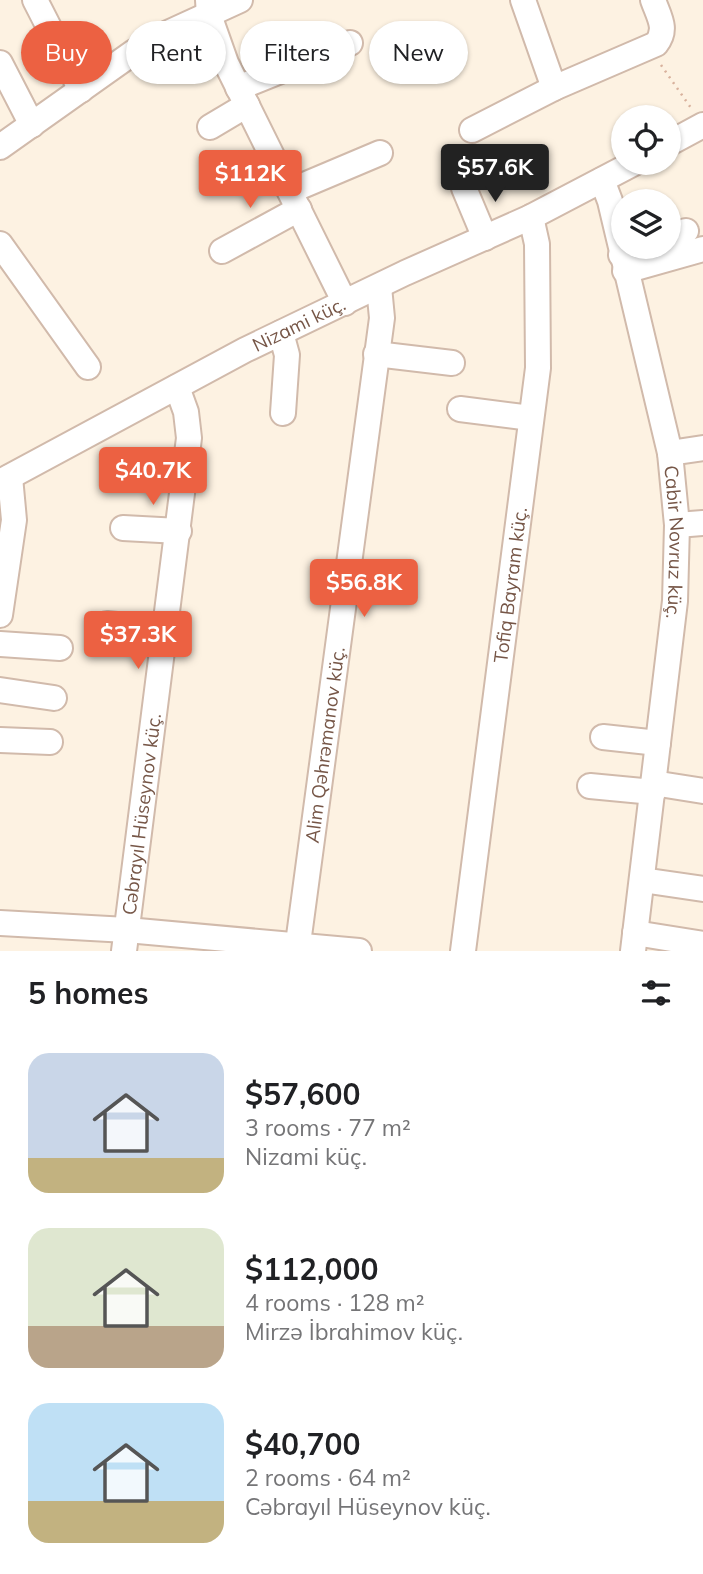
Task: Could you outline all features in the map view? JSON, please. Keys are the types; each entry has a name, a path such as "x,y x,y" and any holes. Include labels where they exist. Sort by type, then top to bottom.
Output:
{"street":[{"path":"36,0 81,90"},
{"path":"0,147 149,43 208,7 240,0"},
{"path":"523,0 554,88"},
{"path":"472,130 554,88 656,44 664,27 653,0"},
{"path":"208,7 216,39 345,303"},
{"path":"0,63 32,125"},
{"path":"210,127 243,97 269,84"},
{"path":"681,134 699,119"},
{"path":"222,251 295,200 380,153"},
{"name":"Nizami küç.","path":"5,480 281,333 531,217 611,175"},
{"name":"Cabir Novruz küç.","path":"602,180 611,204"},
{"path":"464,188 485,238"},
{"name":"Tofiq Bayram küç.","path":"463,951 539,346 537,244 531,217"},
{"path":"0,244 89,367"},
{"path":"681,251 703,249"},
{"name":"Cabir Novruz küç.","path":"629,259 670,453 677,526 675,601 634,942"},
{"name":"Alim Qəhrəmanov küç.","path":"297,948 382,318 379,287"},
{"path":"281,333 287,355 283,413"},
{"path":"376,354 452,363"},
{"name":"Cəbrayıl Hüseynov küç.","path":"126,941 189,438 186,412 177,387"},
{"path":"460,409 531,418"},
{"path":"670,453 703,448"},
{"path":"0,615 14,520 5,480"},
{"path":"677,526 703,523"},
{"path":"124,528 179,531"},
{"path":"107,624 166,630"},
{"path":"0,644 60,648"},
{"path":"0,690 54,698"},
{"path":"603,737 658,743"},
{"path":"0,740 50,742"},
{"path":"590,786 703,791"},
{"path":"642,880 703,889"},
{"path":"0,923 126,941 359,951"},
{"path":"634,942 703,944"}],"path":[{"path":"649,47 699,119"}]}
